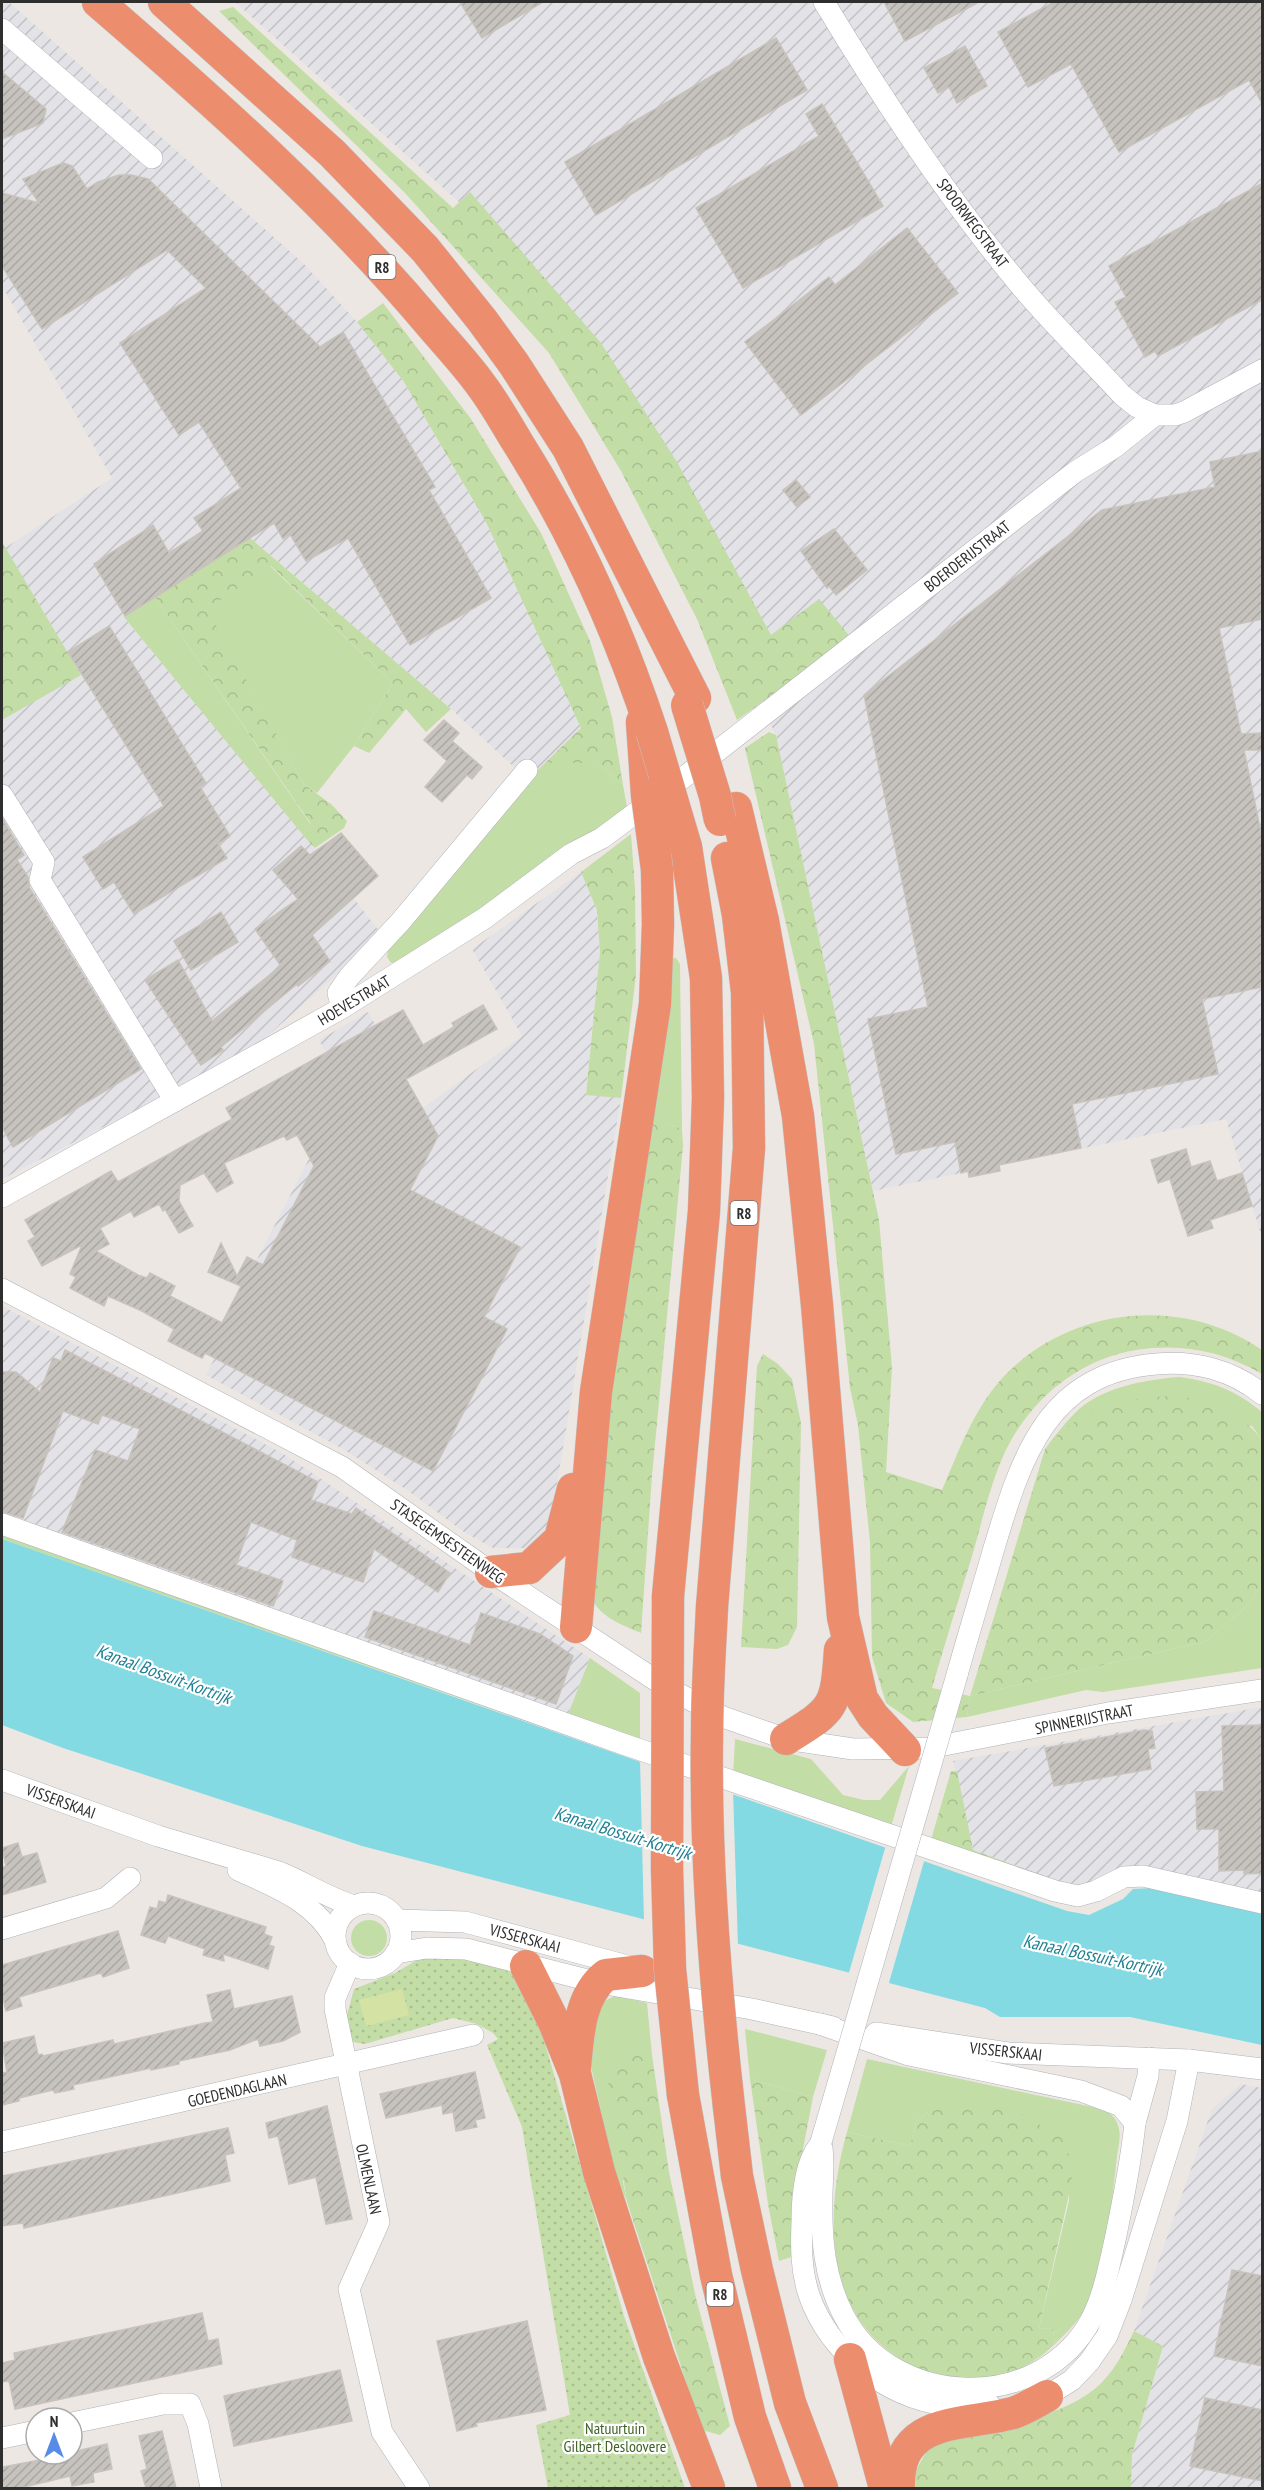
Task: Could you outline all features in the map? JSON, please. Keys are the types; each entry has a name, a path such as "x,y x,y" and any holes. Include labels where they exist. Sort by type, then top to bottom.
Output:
{"highway":[{"name":"R8","path":"98,2 224,111 310,192 388,273 482,385 550,494 599,589 641,697 648,735 686,847 706,978 708,1098 704,1211 668,1596 667,1868 670,1969 683,2095 716,2275 750,2417 776,2488"},
{"path":"164,2 332,153 425,249 482,320 514,364 568,448 671,652 691,702 719,743 728,814 763,921 798,1116 817,1305 843,1617 862,1699 873,1716 905,1750"},
{"path":"576,1627 596,1392 655,1004 658,924 657,869 647,795 648,735"},
{"name":"R8","path":"728,814 747,992 749,1148 712,1607 707,1735 710,1877 721,2033 737,2176 790,2403 822,2488"},
{"path":"491,1572 529,1568 560,1539 596,1392"},
{"path":"786,1739 822,1716 834,1700 843,1617"},
{"path":"526,1966 554,2022 575,2074 602,2183 659,2356 709,2488"},
{"path":"575,2074 580,2023 587,2004 599,1983 606,1976 642,1971"},
{"path":"850,2359 885,2488"},
{"path":"899,2488 900,2472 907,2451 928,2431 962,2421 1016,2412 1047,2396"}],"street":[{"name":"SPOORWEGSTRAAT","path":"825,2 856,55 930,167 1019,285 1122,395 1137,407 1155,415"},
{"path":"2,29 152,158"},
{"path":"1155,415 1175,415 1184,412 1263,370"},
{"name":"BOERDERIJSTRAAT","path":"688,774 1075,472 1115,447 1155,415"},
{"path":"342,1008 338,993 349,977 401,921 527,770"},
{"name":"HOEVESTRAAT","path":"2,1197 342,1008 485,918 571,854 602,838 688,774"},
{"path":"2,795 44,862 40,880 175,1101"},
{"name":"STASEGEMSESTEENWEG","path":"2,1289 342,1467 491,1572 633,1666 723,1718 786,1739 853,1749 905,1750"},
{"path":"1189,2060 1178,2121 1114,2319 1107,2336 1089,2362 1072,2380 1047,2396 989,2406 941,2405 889,2386 850,2359 837,2345 816,2312 809,2295 803,2267 802,2216 805,2187 813,2154 821,2142 1004,1516 1024,1460 1039,1431 1079,1390 1102,1378 1139,1366 1189,1363 1213,1369 1237,1379 1263,1394"},
{"path":"2,1524 626,1745 1054,1891 1078,1896 1096,1891 1124,1877 1143,1876 1263,1903"},
{"name":"SPINNERIJSTRAAT","path":"905,1750 963,1743 1108,1713 1263,1690"},
{"name":"VISSERSKAAI","path":"2,1780 189,1846 296,1878 339,1901 354,1906"},
{"name":"VISSERSKAAI","path":"189,1846 308,1906 327,1924 335,1940"},
{"path":"2,1929 106,1898 130,1878"},
{"path":"363,1903 379,1904 389,1910 398,1920 401,1935 396,1953 380,1967 359,1968 350,1963 338,1949 335,1940 339,1920 354,1906 363,1903"},
{"name":"VISSERSKAAI","path":"398,1920 465,1922 642,1971 752,2009"},
{"name":"VISSERSKAAI","path":"396,1953 427,1948 477,1951 526,1966 599,1983 752,2009 820,2024 1008,2053 1189,2060 1263,2069"},
{"name":"OLMENLAAN","path":"350,1963 335,1998 335,2009 379,2222 349,2289 382,2432 419,2488"},
{"path":"820,2024 909,2055 1081,2091 1121,2106 1135,2123"},
{"name":"GOEDENDAGLAAN","path":"2,2142 345,2066 473,2035"},
{"path":"835,2296 848,2323 867,2347 884,2360 919,2380 945,2388 981,2388 1020,2379 1044,2367 1078,2338 1092,2317 1098,2302 1106,2277 1127,2182 1135,2123 1148,2076 1149,2058"},
{"path":"821,2142 824,2156 822,2206 824,2254 850,2359"},
{"path":"84,2421 164,2404 190,2404 198,2424 211,2488"},
{"path":"2,2438 24,2433"}],"shaded area":[{"path":"2,2 9,2 304,264 357,322 404,382 486,522 581,728 528,780 451,709 250,538 124,617 315,848 382,935 248,1053 2,1179 2,720 80,674 5,548 112,478 2,286"},
{"path":"235,2 1262,2 1262,1238 1226,1119 873,1191 776,735 743,671 469,211"},
{"path":"581,872 597,910 600,952 586,1094 621,1098 552,1514 545,1537 531,1548 493,1548 464,1532 407,1490 343,1449 206,1375 239,1310 233,1306 345,1089 319,1040 368,1012 423,1108 522,1036 472,949"},
{"path":"2,1306 282,1453 590,1658 567,1717 2,1518"},
{"path":"1262,1707 1262,1897 1125,1868 1087,1886 1076,1888 973,1850 953,1761"},
{"path":"1241,2084 1262,2088 1262,2488 1131,2488 1132,2455 1163,2347 1134,2331 1212,2109"}],"green space":[{"path":"233,7 453,208 470,192 601,343 677,462 771,635 819,599 852,639 737,720 697,619 621,471 549,353 405,193 219,11"},
{"path":"383,303 471,419 541,533 590,641 612,717 623,785 597,763 545,763 581,728 486,522 404,382 357,322"},
{"path":"250,538 451,709 426,732 406,709 369,753 354,746 393,683 271,566 207,609 304,784 332,805 347,821 344,828 315,848 303,835 311,824 155,597"},
{"path":"2,542 81,675 2,720"},
{"path":"270,566 393,683 354,746 317,793 304,784 206,609"},
{"path":"155,597 311,825 303,835 124,617"},
{"path":"769,732 776,735 879,1220 892,1367 886,1472 942,1490 977,1414 1006,1374 1033,1351 1064,1334 1096,1322 1130,1316 1164,1316 1198,1321 1231,1333 1262,1350 1262,1374 1216,1354 1185,1348 1153,1348 1118,1354 1069,1377 1041,1400 1029,1414 1010,1442 997,1473 932,1688 970,1696 967,1717 913,1722 886,1703 872,1657 870,1542 858,1425 850,1388 814,1044 745,748"},
{"path":"545,763 597,763 623,785 627,807 512,890 397,962 391,963 387,957 388,949 528,780"},
{"path":"631,834 635,889 636,975 621,1098 586,1095 600,952 597,910 581,872"},
{"path":"670,958 676,958 680,964 682,1129 665,1122 648,1128"},
{"path":"656,1122 665,1122 682,1129 683,1146 652,1476 641,1633 600,1611 591,1598 592,1494 648,1128"},
{"path":"763,1354 778,1364 792,1379 801,1423 797,1627 788,1645 777,1649 741,1647 757,1366"},
{"path":"1179,1377 1224,1388 1253,1405 1262,1412 1262,1440 1252,1426 1067,1427 1045,1449 1075,1413 1097,1397 1124,1386"},
{"path":"1170,1396 1196,1399 1221,1407 1243,1421 1262,1440 1262,1583 1250,1603 1207,1641 970,1696 1045,1449 1062,1431 1091,1413 1116,1404 1143,1398"},
{"path":"2,1529 567,1717 590,1658 640,1693 640,1761 2,1539"},
{"path":"1262,1583 1262,1668 1103,1692 1086,1690 967,1717 970,1696 1207,1641 1250,1603"},
{"path":"735,1739 811,1759 843,1795 864,1800 880,1800 909,1766 890,1830 733,1776"},
{"path":"951,1771 957,1771 973,1850 1076,1888 930,1843"},
{"path":"369,1920 382,1925 387,1938 382,1951 369,1956 356,1951 351,1938 356,1925"},
{"name":"Natuurtuin Gilbert Desloovere","path":"427,1954 499,1967 510,1972 523,1983 533,2002 624,2316 685,2488 548,2488 536,2425 570,2415 522,2127 487,2045 498,2039 493,2033 477,2024 453,2018 365,2044 352,2042 347,2015 354,1989 395,1973"},
{"path":"402,1989 409,2015 366,2026 359,2000"},
{"path":"615,1996 647,2003 652,2055 637,2055 623,2182 627,2202 615,2173 586,2044 604,2001"},
{"path":"745,2029 827,2050 813,2097 750,2079"},
{"path":"637,2055 652,2055 669,2172 696,2298 730,2426 720,2435 702,2430 627,2202 608,2081 617,2063"},
{"path":"867,2059 1102,2109 1115,2119 1120,2139 1108,2230 1100,2267 1083,2313 1055,2344 1053,2329 1039,2328 1069,2201 1069,2155 928,2112 916,2122 910,2146 847,2132"},
{"path":"750,2079 813,2097 792,2206 791,2257 779,2261 768,2204"},
{"path":"964,2103 1015,2110 1061,2137 1069,2155 1072,2181 1039,2328 1053,2329 1055,2344 1022,2368 984,2378 924,2373 893,2354 870,2333 853,2309 842,2282 836,2252 835,2191 847,2132 910,2146 916,2122 928,2112"},
{"path":"1134,2331 1163,2346 1132,2455 1131,2488 916,2488 915,2472 930,2445 1017,2424 1060,2409 1080,2399 1096,2388 1108,2375"}],"water":[{"name":"Kanaal Bossuit-Kortrijk","path":"2,1539 1067,1911 1089,1915 1123,1899 1133,1889 1151,1888 1262,1911 1262,2045 1130,2017 1000,2017 985,2008 362,1846 63,1748 2,1725"}],"pier":[{"path":"640,1759 733,1791 738,1947 644,1922"},
{"path":"886,1845 925,1858 888,1986 848,1976"}],"building":[{"path":"460,2 543,2 482,38"},
{"path":"884,2 979,2 905,41"},
{"path":"1054,2 1263,2 1263,105 1249,80 1119,152 1071,64 1028,87 998,32"},
{"path":"776,38 807,90 596,215 565,162"},
{"path":"965,46 987,86 957,103 949,87 938,93 924,68"},
{"path":"2,72 46,109 43,123 2,139"},
{"path":"822,104 883,206 743,288 696,208 819,136 806,114"},
{"path":"63,163 72,166 87,189 98,182 119,175 148,179 320,347 343,332 435,487 429,490 491,598 410,645 348,538 306,561 290,534 283,539 274,523 125,616 94,564 153,525 169,553 203,531 194,518 241,488 199,422 179,435 120,343 206,288 167,250 42,329 2,266 2,193 39,203 23,179"},
{"path":"1263,183 1263,299 1158,356 1155,351 1145,357 1115,302 1126,297 1109,266"},
{"path":"907,228 958,293 801,415 745,342 829,277 835,285"},
{"path":"1263,451 1263,619 1219,628 1241,734 1263,733 1263,750 1244,750 1260,828 1263,827 1263,987 1202,999 1218,1074 1072,1104 1081,1148 999,1165 1000,1171 969,1177 968,1171 961,1173 955,1142 896,1154 868,1019 928,1007 864,695 1102,510 1215,487 1210,462"},
{"path":"796,480 810,497 797,507 783,490"},
{"path":"834,529 867,570 836,595 829,586 827,588 801,551"},
{"path":"109,626 206,783 200,787 230,836 218,844 227,858 134,914 114,882 103,889 83,857 164,806 68,652"},
{"path":"444,720 459,733 452,741 482,767 472,779 467,775 442,802 425,787 447,761 424,740"},
{"path":"2,818 24,855 17,860 28,877 29,887 141,1069 13,1147 2,1127"},
{"path":"341,833 378,876 312,935 330,961 298,986 297,984 221,1047 223,1050 201,1065 145,980 178,960 212,1021 281,966 255,929 298,899 273,870 301,846 310,855"},
{"path":"221,912 238,942 191,970 174,941"},
{"path":"483,1005 497,1029 406,1079 438,1136 410,1190 520,1247 484,1317 507,1329 433,1471 205,1353 202,1358 168,1341 174,1329 142,1311 108,1296 104,1306 70,1288 76,1277 70,1274 82,1245 42,1266 28,1241 35,1237 25,1220 111,1171 118,1182 162,1158 232,1119 226,1108 403,1010 423,1045 454,1027 452,1023","holes":["297,1135 314,1166 263,1265 247,1257 237,1276 221,1243 208,1272 241,1286 222,1323 170,1296 175,1286 150,1273 147,1278 138,1275 96,1251 109,1244 100,1228 131,1211 134,1217 159,1204 163,1211 165,1209 179,1233 193,1226 179,1201 180,1185 204,1173 217,1192 233,1183 224,1163 284,1136 287,1140"]},
{"path":"1186,1149 1191,1167 1210,1161 1217,1181 1242,1173 1252,1206 1210,1220 1213,1228 1188,1236 1170,1179 1158,1183 1151,1160"},
{"path":"65,1350 318,1482 311,1500 352,1514 356,1508 450,1573 438,1592 374,1549 363,1582 292,1557 297,1540 251,1522 236,1565 283,1581 273,1606 62,1532 95,1450 128,1461 140,1429 102,1415 98,1424 63,1411 23,1518 2,1512 2,1372 16,1372 40,1392 53,1358 61,1361"},
{"path":"374,1611 470,1645 481,1613 540,1634 573,1656 556,1704 365,1637"},
{"path":"1263,1725 1263,1873 1244,1874 1244,1870 1219,1871 1219,1829 1197,1829 1196,1792 1224,1791 1222,1726"},
{"path":"1144,1730 1152,1731 1155,1748 1148,1749 1151,1769 1054,1786 1045,1748"},
{"path":"18,1843 22,1857 37,1853 46,1882 2,1895 2,1868 6,1866 2,1848"},
{"path":"168,1895 266,1927 264,1934 272,1937 269,1945 274,1947 268,1969 223,1954 224,1961 203,1955 205,1949 168,1936 165,1943 141,1935 150,1907 157,1909 159,1901 166,1903"},
{"path":"118,1931 129,1968 103,1977 101,1973 19,1997 22,2006 6,2011 2,1994 2,1965"},
{"path":"230,1990 234,2009 292,1996 300,2032 283,2041 260,2046 258,2039 230,2050 179,2061 179,2064 73,2085 74,2089 55,2093 53,2090 19,2098 19,2101 2,2105 2,2073 7,2072 2,2043 34,2036 38,2055 43,2056 113,2040 114,2044 213,2022 207,1995"},
{"path":"475,2072 485,2118 475,2120 477,2127 456,2131 453,2112 443,2114 442,2105 386,2118 380,2094"},
{"path":"327,2106 352,2219 326,2224 316,2177 289,2184 278,2136 269,2138 266,2123"},
{"path":"228,2128 234,2153 225,2155 230,2181 24,2228 23,2223 2,2226 2,2176"},
{"path":"1232,2270 1263,2276 1263,2366 1214,2356"},
{"path":"202,2313 208,2341 218,2339 222,2364 15,2409 9,2381 2,2382 2,2363 15,2360 14,2353"},
{"path":"527,2321 546,2410 476,2423 477,2426 457,2431 437,2341"},
{"path":"340,2370 352,2421 234,2446 224,2396"},
{"path":"1205,2398 1263,2410 1263,2481 1190,2466"},
{"path":"162,2431 176,2488 146,2488 141,2471 147,2469 139,2436"},
{"path":"107,2444 112,2469 93,2473 94,2482 72,2486 70,2476 20,2488 2,2488 2,2467 24,2463 24,2466 84,2466 84,2449"}]}
